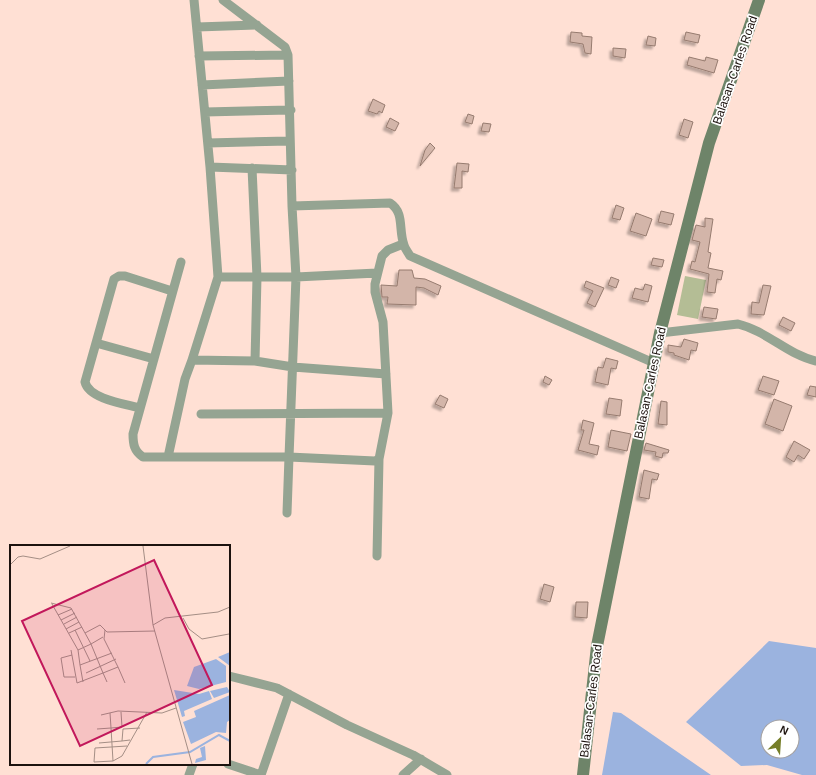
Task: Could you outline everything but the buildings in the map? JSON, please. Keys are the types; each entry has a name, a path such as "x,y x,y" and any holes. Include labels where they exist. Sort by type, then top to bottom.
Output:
{"main road":[{"name":"Balasan-Carles Road","path":"583,775 597,646 660,333 709,143 759,0"}],"street":[{"path":"168,457 185,379 218,277 208,142 194,0"},
{"path":"223,0 285,47 288,55 291,110 290,141 292,206 296,277 287,513"},
{"path":"197,27 257,25"},
{"path":"199,56 288,55"},
{"path":"202,85 289,81"},
{"path":"205,112 291,110"},
{"path":"208,142 290,141"},
{"path":"210,167 292,170"},
{"path":"252,168 257,277 255,362"},
{"path":"292,206 390,203 396,207 400,213 403,244 410,256 418,261 654,363"},
{"path":"377,556 379,459 388,413 383,322 375,292 377,273 382,256 388,250 403,244"},
{"path":"181,262 133,434 133,446 138,454 143,457 290,457 375,461 379,459"},
{"path":"218,277 296,277 377,273"},
{"path":"140,408 106,399 90,391 86,387 85,382 114,279 119,276 125,276 172,291"},
{"path":"660,333 738,324 750,327 770,337 803,358 816,360"},
{"path":"96,343 154,358"},
{"path":"192,360 255,362 293,367 386,374"},
{"path":"201,414 291,415 388,413"},
{"path":"230,676 277,688 347,725 421,759 447,775"},
{"path":"230,765 261,775 289,694"},
{"path":"403,775 421,759"},
{"path":"189,775 194,765"}],"green space":[{"path":"685,276 706,280 698,319 677,315"}],"water":[{"path":"769,641 816,648 816,775 802,775 767,765 741,766 686,722"},
{"path":"613,712 621,713 711,775 602,775"}]}
